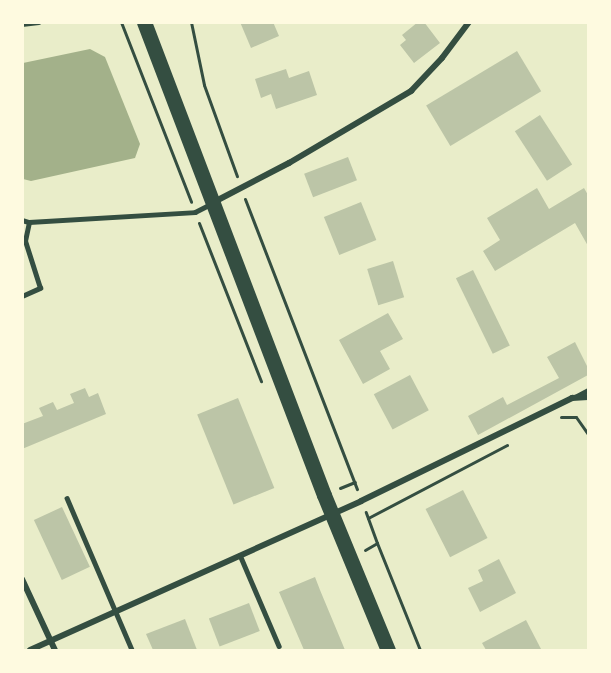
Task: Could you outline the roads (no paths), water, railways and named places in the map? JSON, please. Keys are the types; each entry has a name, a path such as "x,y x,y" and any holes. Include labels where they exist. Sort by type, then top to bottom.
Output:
{"main road":[{"path":"144,22 332,514 388,651"}],"street":[{"path":"22,24 39,22"},
{"path":"214,203 240,187 289,163 411,91 442,58 469,22"},
{"path":"30,651 361,501 572,398 588,397"},
{"path":"22,579 55,651"}],"lane":[{"path":"22,220 29,222 195,212 214,203"},
{"path":"22,296 40,288 25,242 29,222"},
{"path":"572,398 588,390"},
{"path":"67,498 132,651"},
{"path":"240,555 279,646"}]}
